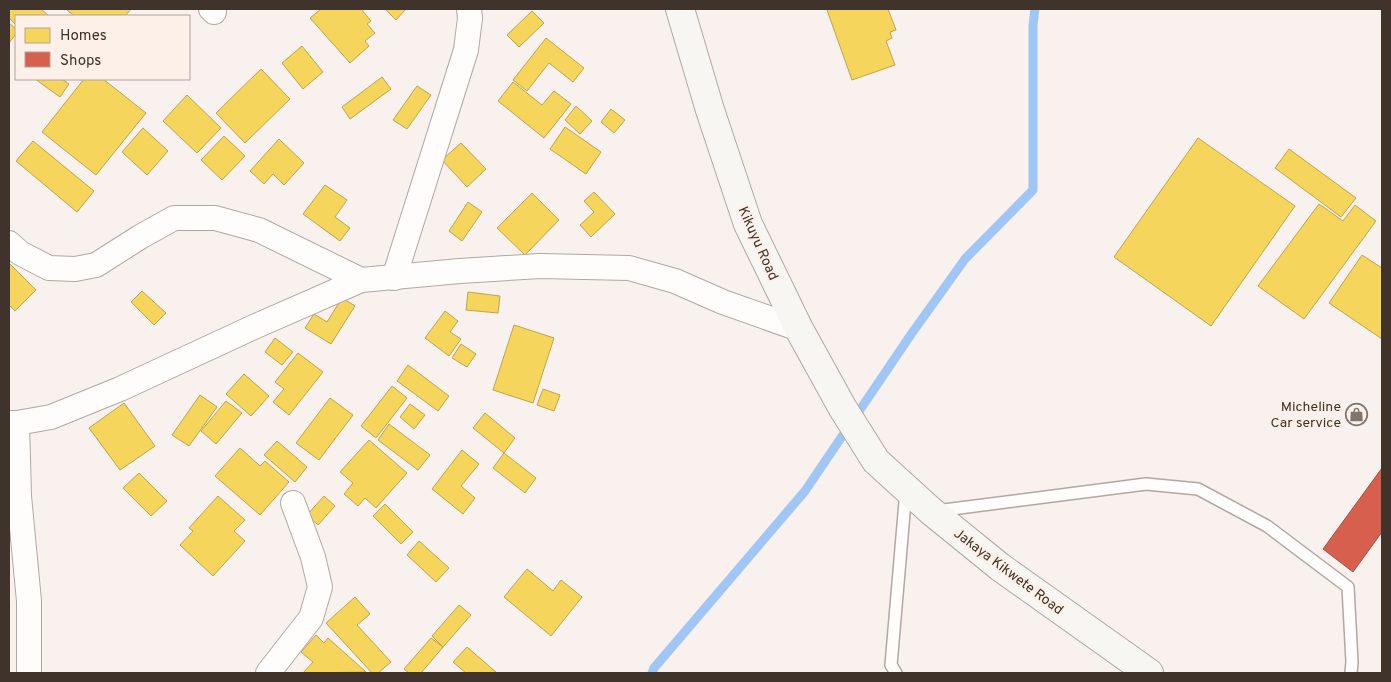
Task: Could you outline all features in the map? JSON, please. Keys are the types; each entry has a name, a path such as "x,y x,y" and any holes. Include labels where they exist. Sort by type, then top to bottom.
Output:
{"main road":[{"name":"Kikuyu Road","path":"680,9 710,110 748,224 799,329 842,407 876,461"},
{"name":"Jakaya Kikwete Road","path":"876,461 932,511 1000,567 1150,673"}],"street":[{"path":"394,278 466,50 470,18 469,9"},
{"path":"9,243 20,253 48,268 75,270 96,264 140,236 174,218 216,218 259,230 360,280"},
{"path":"30,673 29,600 13,423 51,417 120,390 256,326 360,280 540,266 629,268 675,281 723,302 799,329"},
{"path":"268,673 310,618 320,588 313,557 293,503"}],"lane":[{"path":"932,511 1146,484 1198,489 1267,526 1348,587 1351,673"},
{"path":"896,673 891,665 906,488"}],"building: Homes":[{"path":"9,9 41,9 48,15 15,15 15,24 9,18"},
{"path":"66,9 131,9 126,15 73,15"},
{"path":"321,9 361,9 371,21 367,24 375,33 365,41 369,46 350,63 310,18"},
{"path":"385,9 406,9 396,20"},
{"path":"888,9 896,30 890,32 892,38 886,41 895,65 852,80 827,10"},
{"path":"532,11 544,23 519,47 507,35"},
{"path":"9,23 15,28 15,35 9,43"},
{"path":"546,38 584,68 573,82 549,63 527,91 513,80"},
{"path":"302,46 323,72 303,89 282,63"},
{"path":"261,69 290,99 245,143 216,113"},
{"path":"382,77 391,89 350,119 342,107"},
{"path":"36,80 63,80 69,84 60,97"},
{"path":"83,80 104,80 146,113 96,175 42,132"},
{"path":"513,82 542,105 554,91 571,104 544,138 498,101"},
{"path":"417,86 431,95 407,129 393,120"},
{"path":"187,95 221,128 197,153 163,121"},
{"path":"576,106 592,121 580,134 565,120"},
{"path":"611,109 625,120 614,133 601,122"},
{"path":"565,127 601,152 586,174 550,149"},
{"path":"143,128 168,151 147,175 122,152"},
{"path":"224,136 245,156 222,180 201,160"},
{"path":"1198,138 1295,206 1211,326 1114,257"},
{"path":"279,139 304,163 284,185 273,174 264,184 250,171"},
{"path":"33,141 94,191 77,212 16,161"},
{"path":"461,143 486,169 467,187 442,160"},
{"path":"1289,149 1356,198 1341,217 1275,168"},
{"path":"325,185 347,200 335,217 350,228 340,241 303,214"},
{"path":"594,192 615,214 591,237 580,225 594,212 584,201"},
{"path":"532,193 559,220 525,255 497,228"},
{"path":"468,202 482,212 462,241 449,231"},
{"path":"1319,204 1343,221 1355,205 1376,221 1304,319 1258,286"},
{"path":"1362,255 1382,268 1382,339 1329,303"},
{"path":"10,264 36,290 15,311 9,305"},
{"path":"142,291 166,313 154,325 131,302"},
{"path":"468,292 500,296 498,313 466,310"},
{"path":"342,298 355,306 331,344 305,328 314,314 327,322"},
{"path":"445,311 458,321 450,332 461,339 449,356 425,338"},
{"path":"514,325 554,338 533,403 493,390"},
{"path":"275,338 293,352 282,365 265,352"},
{"path":"461,344 476,354 467,367 452,358"},
{"path":"298,353 323,372 289,415 273,402 284,389 275,382"},
{"path":"408,365 449,396 438,411 397,381"},
{"path":"244,374 269,396 251,416 226,394"},
{"path":"392,386 407,398 376,438 361,426"},
{"path":"543,389 560,395 554,411 537,405"},
{"path":"200,395 217,407 189,446 172,435"},
{"path":"330,398 353,415 319,460 296,443"},
{"path":"226,401 242,413 216,444 201,431"},
{"path":"124,403 155,446 120,470 89,428"},
{"path":"410,404 425,415 414,429 400,417"},
{"path":"485,413 515,438 504,453 473,428"},
{"path":"389,424 430,455 418,470 378,440"},
{"path":"369,440 407,473 376,508 365,498 358,506 344,494 353,483 340,472"},
{"path":"277,441 307,467 295,482 264,455"},
{"path":"240,448 260,466 265,461 289,482 260,515 215,476"},
{"path":"462,450 479,464 461,486 475,498 463,514 432,489"},
{"path":"504,453 536,478 525,493 493,468"},
{"path":"139,473 167,501 151,516 123,488"},
{"path":"218,496 245,520 234,531 245,541 213,576 180,545 193,531 189,528"},
{"path":"324,496 335,506 318,525 307,515"},
{"path":"385,504 413,532 401,544 373,516"},
{"path":"419,541 449,568 436,582 407,555"},
{"path":"527,569 553,591 561,580 582,597 551,636 504,597"},
{"path":"355,597 370,614 357,625 391,662 378,673 372,673 326,623"},
{"path":"459,605 471,615 443,647 432,636"},
{"path":"316,635 324,643 328,638 366,672 303,673 313,662 301,652"},
{"path":"431,638 443,647 421,673 409,673 404,669"},
{"path":"467,647 497,673 466,673 453,662"}],"building: Shops":[{"path":"1382,468 1382,532 1353,572 1323,549"}],"waterway":[{"path":"652,673 654,668 805,491 912,333 965,259 1033,190 1033,25 1035,9"}],"place":[{"name":"Micheline Car service","path":"1357,414"}]}
